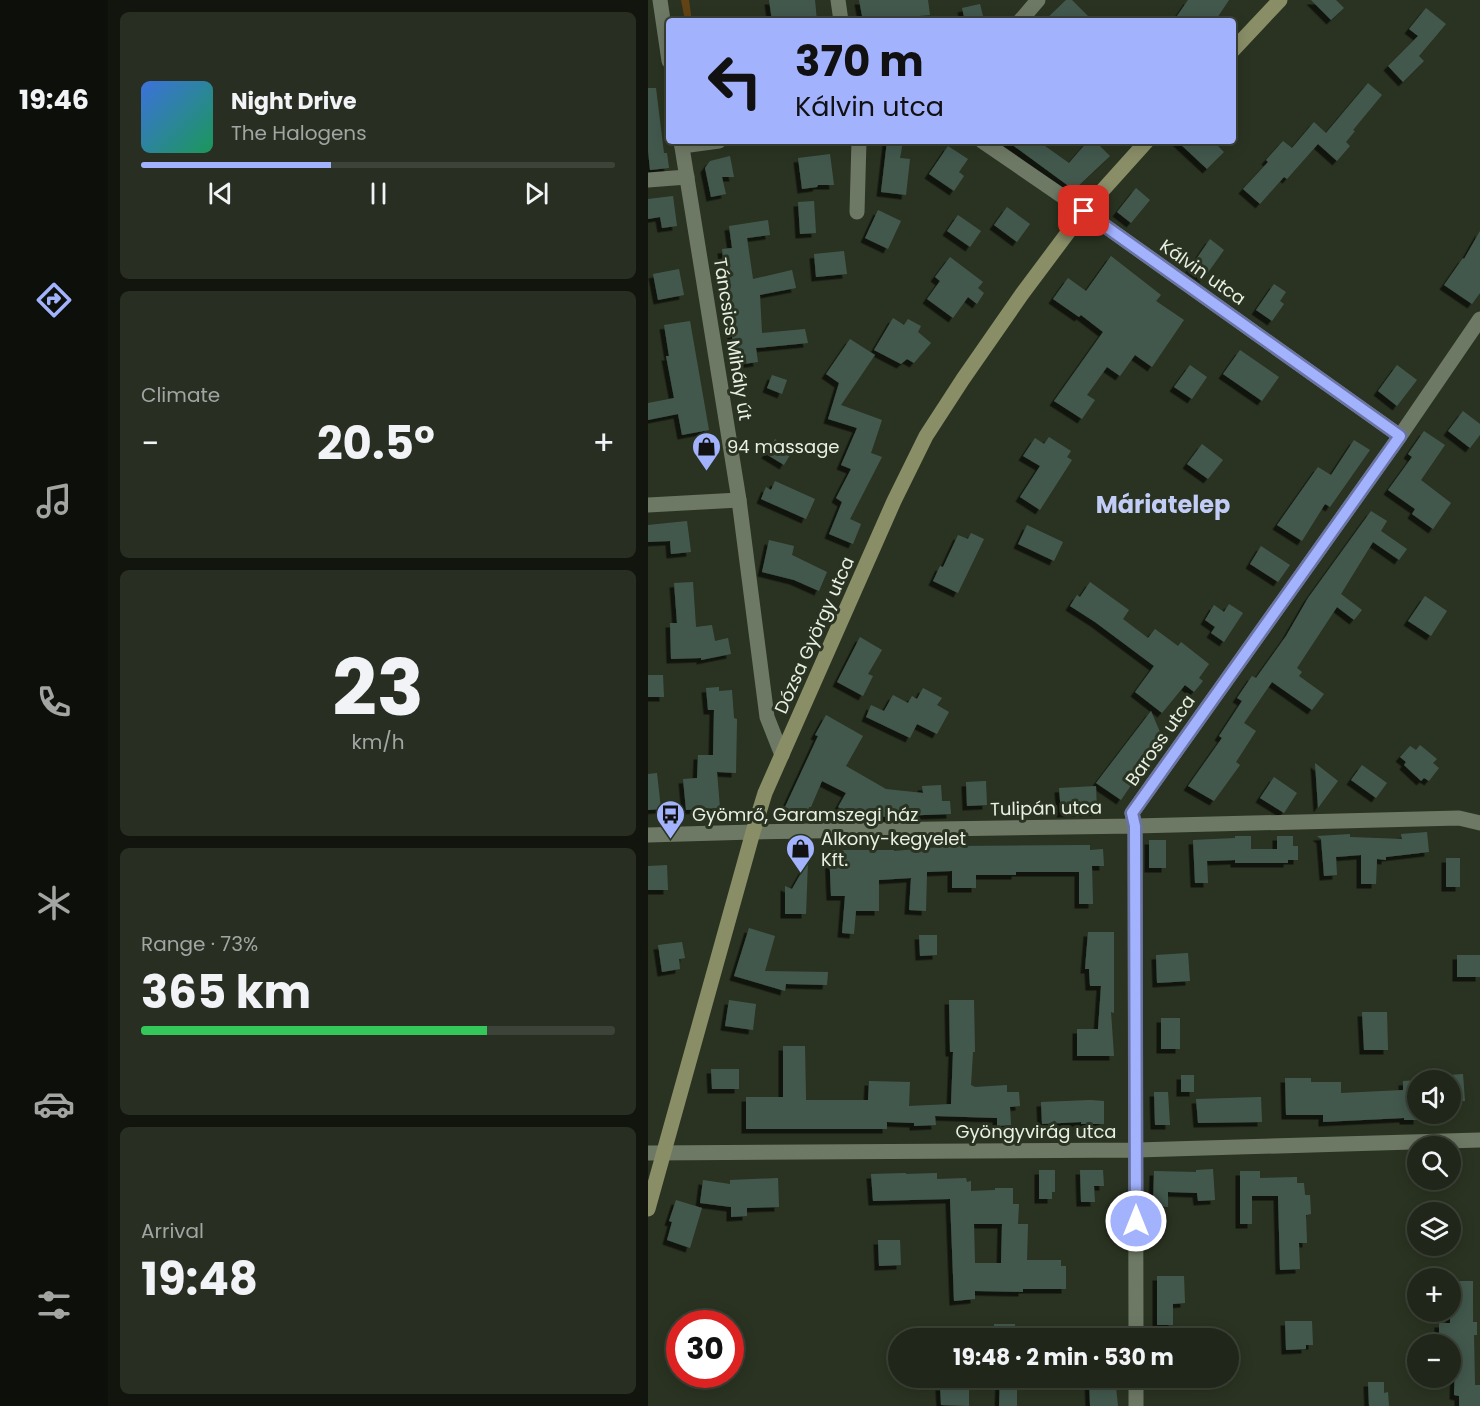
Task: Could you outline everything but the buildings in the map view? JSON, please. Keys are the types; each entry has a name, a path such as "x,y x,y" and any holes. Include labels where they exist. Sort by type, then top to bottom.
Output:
{"main road":[{"path":"1236,47 1280,0"},
{"name":"Dózsa György utca","path":"648,1209 656,1153 765,793 894,501 926,436 963,378 1084,211 1144,144"}],"street":[{"path":"660,0 666,41"},
{"path":"838,0 841,18"},
{"path":"1023,18 1038,0"},
{"name":"Táncsics Mihály út","path":"681,144 739,500 767,717 782,755"},
{"path":"857,212 859,144"},
{"name":"Kálvin utca","path":"986,144 1400,436"},
{"path":"648,180 687,177"},
{"name":"Baross utca","path":"1136,1328 1135,826 1132,813 1400,436 1480,319"},
{"path":"648,505 739,500"},
{"name":"Tulipán utca","path":"648,835 1459,818 1480,823"},
{"name":"Gyöngyvirág utca","path":"656,1153 1137,1150 1480,1140"},
{"path":"1136,1388 1136,1406"}],"shaded area":[{"path":"681,0 689,0 692,18 684,18"}],"place":[{"name":"94 massage","path":"706,472"},
{"name":"Gyömrő, Garamszegi ház","path":"671,840"},
{"name":"Alkony-kegyelet Kft.","path":"800,874"}],"district":[{"name":"Máriatelep","path":"1163,504"}],"route":[{"path":"1084,211 1400,436 1132,813 1135,826 1136,1221"}]}
